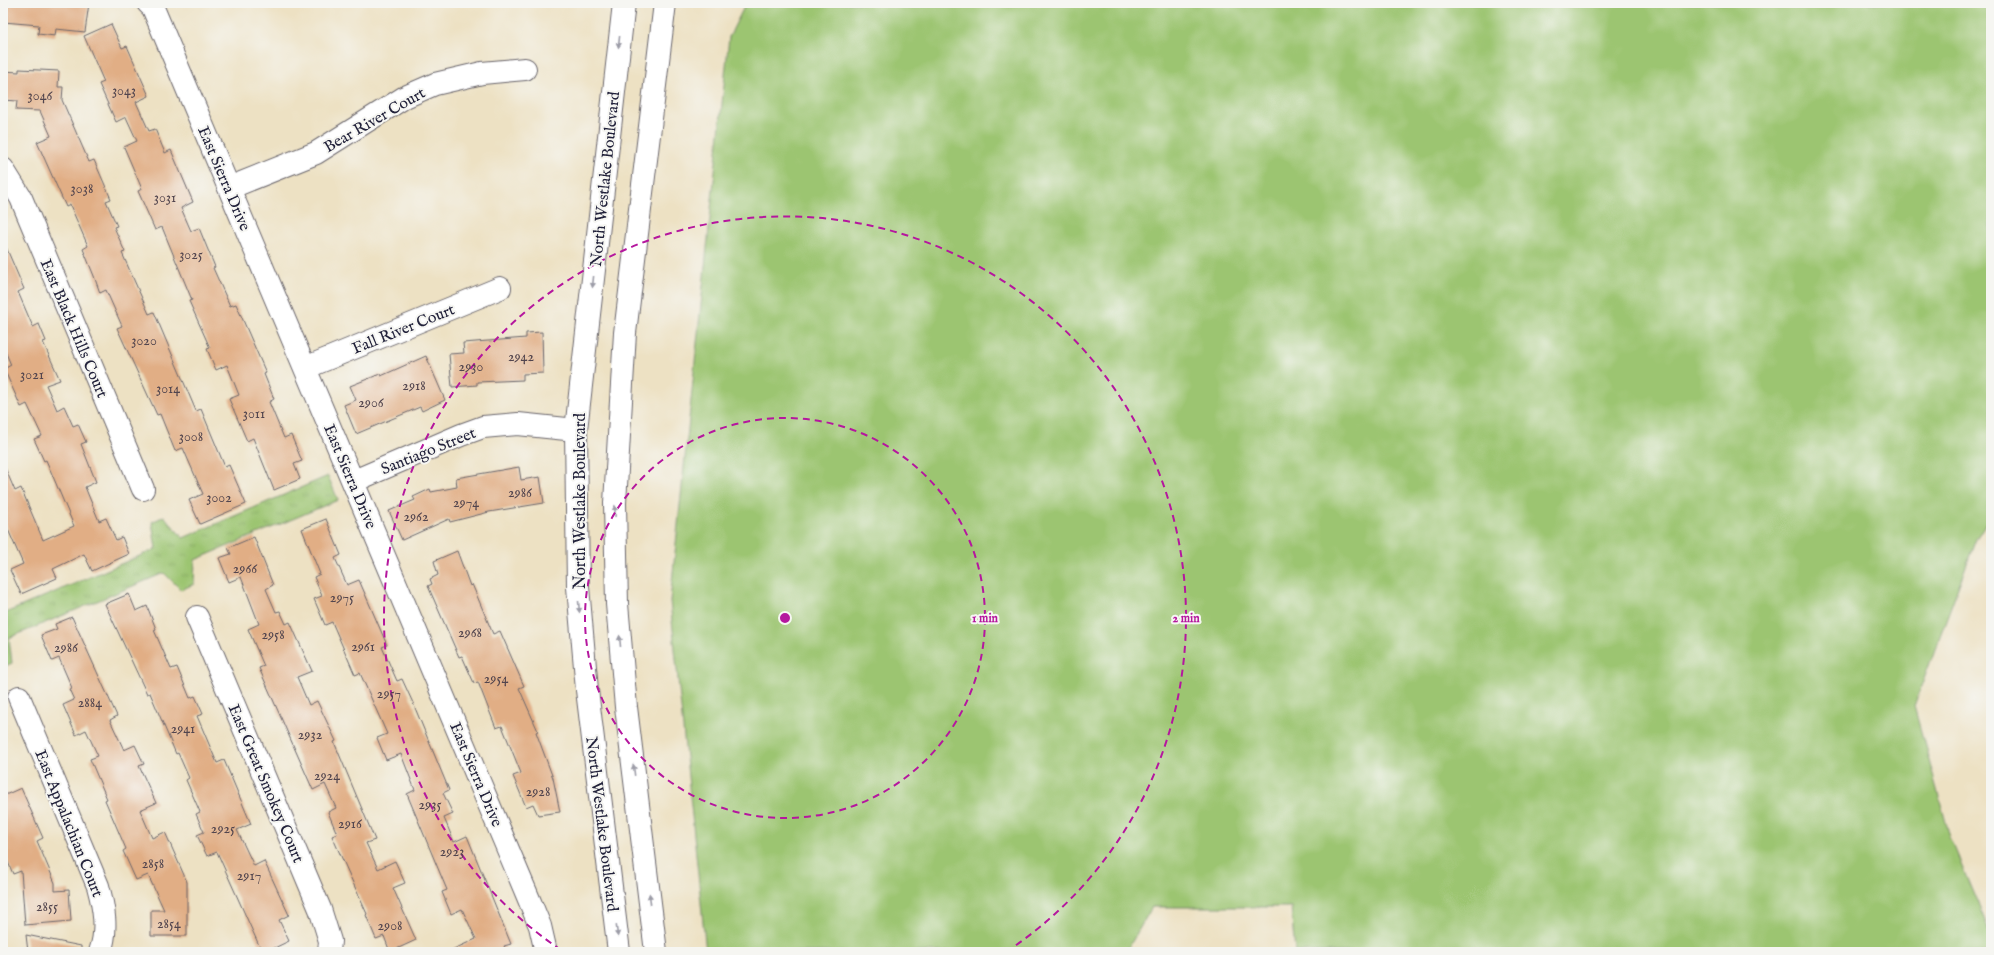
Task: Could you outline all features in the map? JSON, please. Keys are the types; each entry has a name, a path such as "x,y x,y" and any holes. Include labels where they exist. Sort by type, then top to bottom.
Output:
{"street":[{"name":"North Westlake Boulevard","path":"619,952 586,690 579,603 576,430 624,3"},
{"path":"656,952 626,707 617,604 615,503 625,333 665,3"},
{"name":"East Sierra Drive","path":"154,5 229,188 354,481 528,897 540,926 546,952"},
{"name":"Bear River Court","path":"229,188 316,153 405,98 435,84 482,73 525,69"},
{"name":"East Black Hills Court","path":"3,169 21,198 143,489"},
{"name":"Fall River Court","path":"305,368 500,288"},
{"name":"Santiago Street","path":"354,481 461,435 483,428 518,424 576,430"},
{"name":"East Great Smokey Court","path":"197,617 320,909 330,941 329,952"},
{"name":"East Appalachian Court","path":"19,696 98,886 105,913 100,952"}],"green space":[{"path":"746,3 1991,3 1991,515 1976,539 1914,706 1950,837 1991,935 1991,952 1295,952 1291,907 1152,907 1126,952 706,952 670,601 729,37"},
{"path":"328,476 338,500 195,560 194,584 181,590 164,573 9,638 12,663 3,667 3,614 156,549 152,522 164,516 183,538"}],"building":[{"path":"3,3 89,3 85,32 56,29 55,36 38,34 39,25 3,22"},
{"path":"111,24 122,48 127,46 149,96 136,102 149,131 155,129 165,153 171,150 193,202 181,208 191,231 199,228 215,267 213,268 230,306 236,304 266,373 264,374 274,399 269,402 284,438 291,435 302,461 294,464 300,479 274,490 253,438 247,441 229,399 239,395 227,365 216,370 207,349 210,348 189,301 192,300 162,227 155,230 138,191 142,189 124,147 137,141 126,117 116,122 99,84 104,82 84,36"},
{"path":"19,69 59,71 58,87 63,87 62,100 89,162 94,160 111,199 106,201 117,226 114,227 125,252 122,253 149,314 154,312 196,411 201,409 225,467 229,465 246,504 200,524 189,500 203,494 183,448 175,451 160,414 157,415 117,328 122,326 106,290 100,293 83,249 88,246 70,205 66,207 37,142 51,136 40,111 16,110 17,101 3,100 3,71 19,72"},
{"path":"3,240 24,289 18,292 33,327 39,324 46,341 43,342 60,380 46,385 57,410 64,406 73,426 78,424 86,442 81,444 96,482 85,487 99,521 106,518 116,540 122,537 129,554 92,571 84,554 53,569 57,578 21,594 10,570 23,564 3,518 3,463 15,491 21,488 43,540 74,526 46,460 44,461 34,439 42,436 27,404 21,407 4,369 11,365 3,346"},
{"path":"542,332 543,373 523,374 523,380 477,382 477,385 452,387 449,354 464,353 463,343 526,338 526,333"},
{"path":"426,356 445,400 422,411 420,407 356,434 344,405 356,400 350,386 380,374 381,376"},
{"path":"519,467 521,480 540,477 544,503 489,512 450,522 449,519 402,540 389,511 415,500 413,497 430,489 431,492 457,487 456,478"},
{"path":"326,519 341,555 335,558 347,585 359,580 387,645 382,647 397,681 402,679 413,703 449,790 443,793 453,814 444,818 454,842 467,836 511,944 504,946 507,952 447,952 476,939 462,909 451,914 442,892 447,890 407,794 415,790 401,754 386,760 377,738 387,734 360,673 355,675 332,622 325,625 314,599 322,596 314,577 320,574 302,529"},
{"path":"254,537 273,585 266,589 276,612 280,611 286,624 290,622 312,671 297,677 309,705 317,701 336,741 334,742 375,840 366,843 378,869 395,861 405,883 393,888 416,940 390,952 384,936 376,939 366,915 367,914 332,836 337,834 328,812 336,808 325,784 313,790 259,668 264,666 248,629 259,624 241,577 229,582 219,558 231,554 228,548"},
{"path":"457,551 470,586 472,584 493,634 500,631 524,686 519,688 538,731 536,732 553,778 560,812 538,815 533,804 526,807 513,776 521,773 502,726 496,728 478,682 474,683 462,656 459,657 428,586 432,584 430,579 438,575 434,561"},
{"path":"129,594 136,611 147,606 156,629 154,630 171,669 177,667 190,698 195,696 203,714 197,716 217,763 224,760 251,824 237,830 254,866 264,861 289,915 279,920 289,941 266,952 262,952 217,852 207,856 197,835 204,832 196,814 200,812 186,780 189,778 178,753 176,754 150,693 147,694 105,604"},
{"path":"72,617 117,716 110,720 124,750 135,745 144,764 139,766 156,803 140,810 152,838 165,832 187,882 187,936 151,936 151,910 164,910 148,875 136,880 123,851 126,849 105,800 107,799 90,759 98,756 86,730 76,735 63,705 74,700 69,689 72,688 59,658 52,661 41,635 57,629 55,624"},
{"path":"21,788 43,838 37,841 55,883 55,891 69,890 71,921 25,925 21,871 13,874 3,850 3,796"},
{"path":"26,935 81,946 81,952 28,952"}]}
